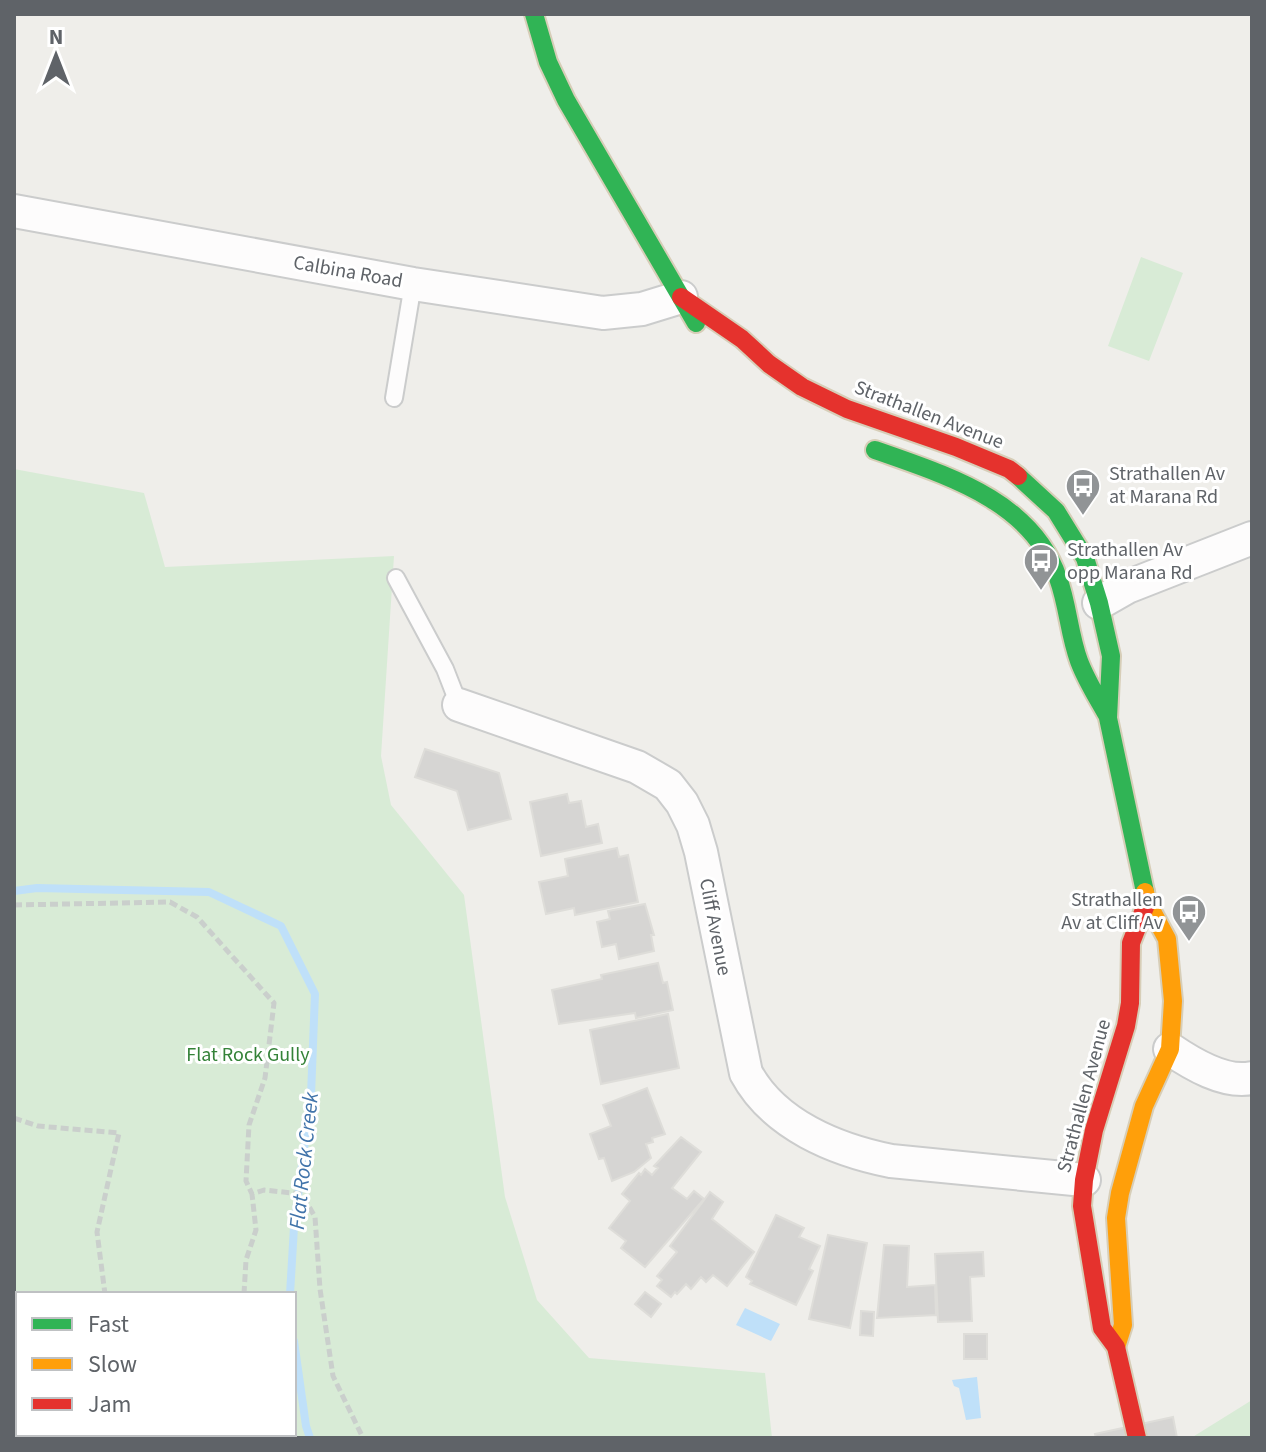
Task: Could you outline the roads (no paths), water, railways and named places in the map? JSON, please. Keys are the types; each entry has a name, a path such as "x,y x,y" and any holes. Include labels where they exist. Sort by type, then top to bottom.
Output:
{"main road":[{"name":"Strathallen Avenue","path":"534,14 548,62 566,100 705,337"},
{"name":"Strathallen Avenue","path":"681,297 742,339 769,364 802,387 847,409 956,447 1017,475 1039,493 1067,528 1085,558 1111,656 1108,718 1147,902 1167,939 1173,1001 1150,1051 1144,1106 1120,1193 1116,1218 1123,1325 1117,1350"},
{"name":"Strathallen Avenue","path":"855,442 982,492 1008,509 1032,532 1053,564 1068,610 1079,662 1108,718"},
{"name":"Strathallen Avenue","path":"1137,1438 1117,1350 1102,1328 1082,1206 1101,1161 1094,1130 1126,1026 1130,1003 1131,943 1147,902"},
{"path":"1131,943 1146,967 1149,1006"},
{"path":"1094,1130 1107,1117 1150,1051"},
{"path":"1118,1265 1108,1255 1094,1200 1101,1161 1144,1106"}],"street":[{"name":"Calbina Road","path":"14,211 413,284 603,313 642,309 681,297"},
{"path":"1099,603 1127,587 1252,538"},
{"name":"Cliff Avenue","path":"459,705 637,767 668,785 693,825 701,852 746,1073 755,1090 805,1131 860,1154 891,1161 1101,1161"},
{"path":"1150,1051 1223,1077 1252,1078"}],"lane":[{"path":"394,398 413,284"},
{"name":"Cliff Avenue","path":"396,578 445,669 459,705"}],"water":[{"path":"745,1308 780,1324 771,1341 736,1325"},
{"path":"977,1377 981,1418 966,1420 959,1388 954,1386 952,1380"}],"waterway":[{"name":"Flat Rock Creek","path":"14,891 37,888 209,892 281,926 315,994 311,1095 294,1227 290,1292"},
{"name":"Flat Rock Creek","path":"296,1355 310,1438"}],"place":[{"name":"Strathallen Av at Marana Rd","path":"1083,517"},
{"name":"Strathallen Av opp Marana Rd","path":"1041,592"},
{"name":"Strathallen Av at Cliff Av","path":"1189,943"}],"park label":[{"name":"Flat Rock Gully","path":"248,1055"}]}
